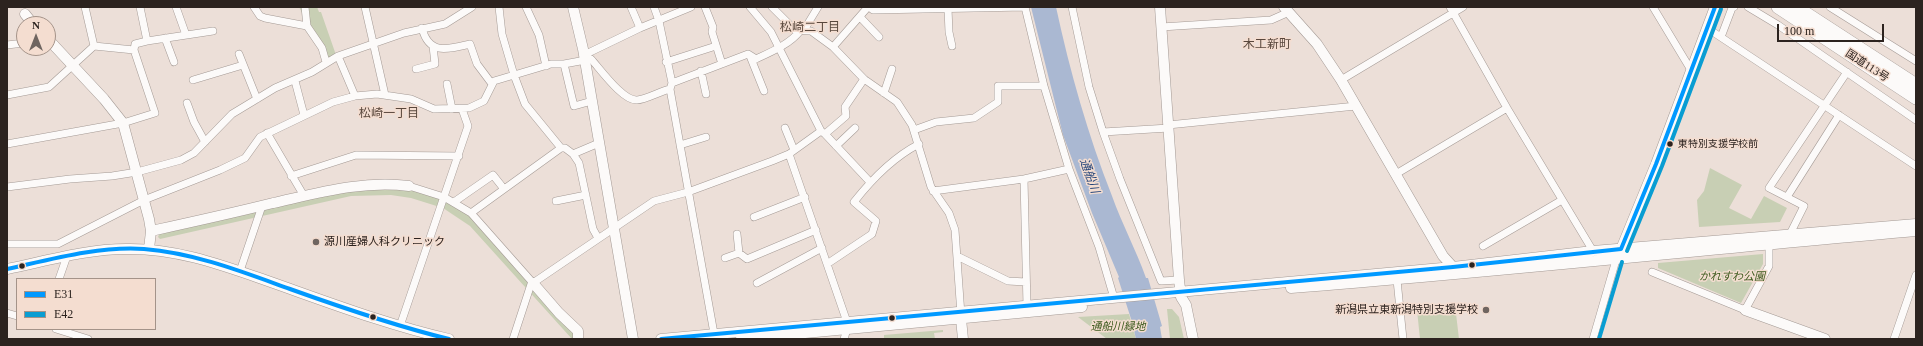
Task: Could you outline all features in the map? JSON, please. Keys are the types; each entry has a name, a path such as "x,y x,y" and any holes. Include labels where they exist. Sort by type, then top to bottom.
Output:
{"highway":[{"name":"国道113号","path":"1778,7 1916,98"},
{"name":"国道113号","path":"1796,7 1916,85"}],"street":[{"path":"85,7 94,46"},
{"path":"140,7 147,41"},
{"path":"176,7 186,35"},
{"path":"254,7 260,16 265,18 307,26"},
{"path":"305,7 307,26 322,48 326,62"},
{"path":"365,7 384,96"},
{"path":"7,187 137,172 182,160 194,153 232,114 275,88 295,81 338,56 373,43 422,28 445,24 472,7"},
{"path":"499,7 502,34 514,76 525,104 561,148 565,148 579,163 593,229 598,238"},
{"path":"526,7 539,35 546,66"},
{"path":"572,7 585,57 633,339"},
{"path":"631,7 640,28"},
{"path":"654,7 671,86 714,337"},
{"path":"7,244 58,244 144,200 220,170 245,158 260,137 333,102 355,96 370,94 411,99 434,109 469,108 484,101 494,81 546,66 564,64 585,57 640,28 691,7"},
{"path":"705,7 713,27 712,32 722,64"},
{"path":"750,7 771,32 823,132 870,182"},
{"path":"585,57 591,60 622,93 632,99 638,100 702,71 748,54 756,59 796,36 818,7"},
{"path":"833,47 868,7 873,10 1025,7 1044,86 1069,169 1099,247 1116,299"},
{"path":"1072,7 1089,87 1120,179 1161,281 1179,280"},
{"path":"1160,7 1179,280 1176,295"},
{"path":"1341,80 1451,10 1463,7"},
{"path":"1653,7 1691,70"},
{"path":"1593,339 1616,260 1715,7"},
{"path":"1721,37 1732,8 1734,7"},
{"path":"1748,7 1848,72 1916,120"},
{"path":"1830,7 1916,61"},
{"path":"775,8 796,30 802,30 821,37 833,47 864,79 897,102 914,130 933,191 952,220 955,230 963,339"},
{"path":"948,9 949,32 952,46"},
{"path":"1161,27 1271,20 1287,9 1317,44 1341,80 1443,256 1452,267"},
{"path":"1451,10 1507,108 1593,251"},
{"path":"860,17 879,37"},
{"path":"422,28 433,46 442,50 470,44 477,64 492,84"},
{"path":"1707,28 1916,166"},
{"path":"7,144 123,124 155,113 134,50 135,44 213,31"},
{"path":"165,38 174,62"},
{"path":"7,95 49,88 94,46 134,50"},
{"path":"416,69 434,64 433,46"},
{"path":"666,62 716,46"},
{"path":"56,47 104,99 123,124 137,172 151,231 149,249"},
{"path":"239,54 257,99"},
{"path":"338,56 355,96"},
{"path":"750,56 764,91"},
{"path":"564,64 574,106 592,101"},
{"path":"193,80 243,65"},
{"path":"884,93 892,69"},
{"path":"702,71 706,94"},
{"path":"1790,234 1804,206 1769,188 1824,105 1848,72"},
{"path":"513,339 533,282 654,201 688,192 792,152 846,116 845,107 864,79"},
{"path":"295,81 304,115"},
{"path":"447,84 452,109"},
{"path":"914,130 936,122 974,118 998,102 998,86 1044,86"},
{"path":"187,103 194,122 205,142"},
{"path":"1103,132 1356,106"},
{"path":"1396,174 1507,108"},
{"path":"400,326 468,126 462,109"},
{"path":"1787,197 1839,115"},
{"path":"785,128 846,330"},
{"path":"836,146 855,128"},
{"path":"267,133 304,196"},
{"path":"680,145 706,137"},
{"path":"572,154 599,143"},
{"path":"827,264 872,234 876,221 854,202 870,182 896,159 919,144"},
{"path":"471,213 561,148"},
{"path":"291,176 356,155 459,156"},
{"path":"933,191 1024,179 1069,169"},
{"path":"454,202 493,175 504,189"},
{"path":"1024,179 1027,306"},
{"path":"151,231 304,196 374,183 409,186 444,197 471,213 559,313 578,331 578,339"},
{"path":"556,201 586,195"},
{"path":"754,217 805,197"},
{"path":"1483,246 1562,200"},
{"path":"240,271 262,206"},
{"path":"1176,295 1593,251 1916,224"},
{"path":"737,234 739,252 747,258 816,230"},
{"path":"741,339 846,330 1027,306 1398,280 1916,231"},
{"path":"58,244 63,257 59,278"},
{"path":"1745,310 1769,266 1769,244"},
{"path":"757,283 822,248"},
{"path":"7,270 63,257 103,250 149,249 190,255 400,326 449,339"},
{"path":"725,258 739,252"},
{"path":"957,256 1008,281 1026,282"},
{"path":"1652,272 1745,310 1825,339"},
{"path":"1894,339 1916,275"},
{"path":"1398,280 1403,339"},
{"path":"1176,295 1186,305 1193,339"},
{"path":"961,315 1116,299"},
{"path":"59,330 88,339"},
{"path":"661,339 846,330"}],"green space":[{"path":"299,7 317,7 319,12 321,12 336,55 328,60"},
{"path":"1710,168 1742,185 1729,208 1751,219 1764,196 1787,208 1780,222 1699,227 1697,200 1704,191"},
{"path":"396,186 439,197 467,214 572,328 575,339 572,339 470,226 443,208 411,198 391,195 351,196 160,239 158,237 160,232 338,191"},
{"name":"かれすわ公園","path":"1763,254 1763,264 1741,303 1658,268 1658,263"},
{"path":"1455,305 1459,339 1420,339 1417,310"},
{"path":"1167,309 1172,309 1179,317 1184,339 1170,339"},
{"name":"通船川緑地","path":"1129,314 1136,339 1107,339 1078,317"},
{"path":"943,330 943,332 934,333 935,339 884,339 884,335"}],"water":[{"name":"通船川","path":"1031,7 1056,7 1067,55 1087,127 1116,206 1146,278 1148,278 1162,326 1160,327 1162,339 1136,339 1118,278 1119,277 1092,213 1063,135"}],"transit line":[{"name":"E31","path":"661,339 1453,267 1621,249 1656,164 1715,7"},
{"name":"E42","path":"1627,251 1662,166 1721,9"},
{"name":"E31","path":"7,269 92,251 110,249 144,249 163,251 218,264 369,316 449,339"},
{"name":"E42","path":"1599,339 1622,262"}],"place":[{"name":"東特別支援学校前","path":"1670,144"},
{"name":"源川産婦人科クリニック","path":"316,242"},
{"name":"新潟県立東新潟特別支援学校","path":"1486,310"}],"district":[{"name":"松崎二丁目","path":"810,28"},
{"name":"木工新町","path":"1267,45"},
{"name":"松崎一丁目","path":"389,114"}]}
